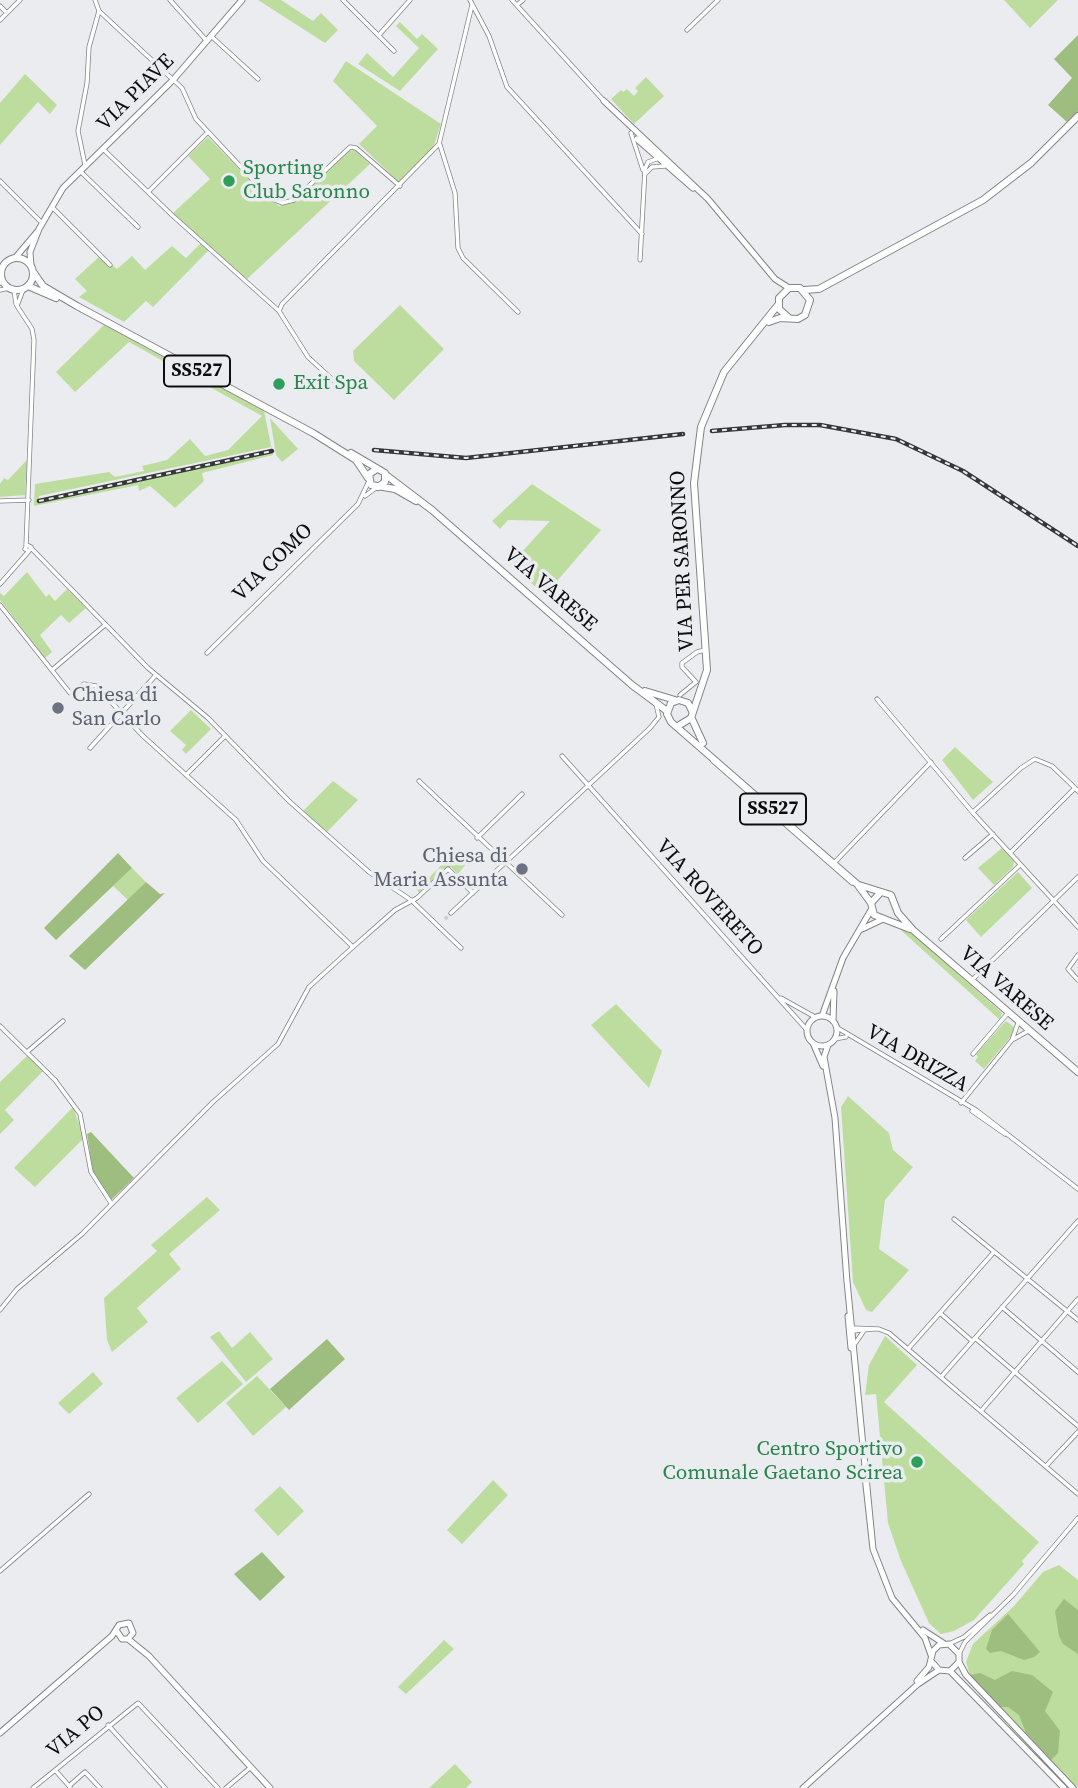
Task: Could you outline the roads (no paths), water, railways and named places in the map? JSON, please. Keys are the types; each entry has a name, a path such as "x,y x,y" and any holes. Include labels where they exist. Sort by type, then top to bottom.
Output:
{"main road":[{"path":"789,318 779,301 789,288 819,289 983,200 1031,163 1078,116"},
{"path":"0,260 12,259 24,260 33,270 26,288 11,289 1,277 12,259"},
{"name":"SS527","path":"33,270 43,286 77,306 358,456 377,469"},
{"name":"SS527","path":"26,288 77,306"},
{"path":"764,325 789,318 801,318 819,289"},
{"path":"804,290 810,304"},
{"name":"VIA PER SARONNO","path":"692,715 707,670 695,522 698,442 708,405 724,372 764,325 779,301"},
{"name":"SS527","path":"318,437 361,464 368,478"},
{"path":"377,469 386,475 385,482 377,487 371,485 368,478 370,472 377,469"},
{"name":"VIA VARESE","path":"386,475 444,520 667,715"},
{"name":"VIA VARESE","path":"377,487 402,492 444,520"},
{"name":"VIA VARESE","path":"632,685 679,698"},
{"path":"667,715 679,698 700,688"},
{"name":"SS527","path":"679,698 688,703 695,732 713,756"},
{"name":"SS527","path":"667,715 858,884 893,897 897,909"},
{"path":"678,726 692,715"},
{"name":"SS527","path":"858,884 875,916 886,919"},
{"path":"871,907 880,893"},
{"path":"886,919 897,909"},
{"name":"VIA VARESE","path":"897,909 913,930 970,982 1078,1072"},
{"name":"VIA VARESE","path":"886,919 913,930"}],"street":[{"path":"0,20 20,0"},
{"path":"95,0 99,11 186,92 194,115 270,198 282,203 294,200 350,147 356,148 400,187"},
{"path":"170,0 209,38 258,79"},
{"name":"VIA PIAVE","path":"33,270 30,252 51,206 92,159 173,80 242,0"},
{"path":"343,0 394,51"},
{"path":"378,35 410,0"},
{"path":"512,0 631,133 704,196 775,279 789,288"},
{"path":"517,5 523,0"},
{"path":"687,30 718,0"},
{"path":"471,3 489,36 507,87 642,234"},
{"path":"279,311 282,304 400,187 439,144 471,3"},
{"path":"0,6 7,13"},
{"path":"99,11 89,47 87,83 78,131 84,153 83,169 138,227"},
{"path":"617,116 665,166 704,196"},
{"path":"148,192 208,132"},
{"path":"631,133 645,178"},
{"path":"439,144 455,193 456,240 463,258 518,312"},
{"path":"103,149 279,311 308,357 334,381"},
{"path":"84,153 92,159"},
{"path":"640,260 648,162 659,159"},
{"path":"645,178 652,167 665,166"},
{"path":"0,181 41,226"},
{"path":"51,206 110,265"},
{"name":"VIA PIAVE","path":"12,259 41,226"},
{"path":"775,279 779,301"},
{"path":"0,583 29,548 34,350 33,331 18,306 26,288"},
{"path":"0,290 11,289 17,311 30,331 34,350"},
{"path":"363,497 368,478"},
{"name":"VIA COMO","path":"207,653 363,497 377,487"},
{"path":"0,500 29,500"},
{"path":"29,548 156,675 225,736 290,802 351,856 411,900 461,948"},
{"path":"0,604 71,694 84,684 96,686 122,714 236,820 263,861 353,947"},
{"path":"52,670 105,625"},
{"path":"679,698 696,682 682,667 682,663 705,650"},
{"path":"90,748 156,675"},
{"path":"647,696 659,711 655,723"},
{"path":"877,699 973,812 1078,927"},
{"path":"451,913 655,723 667,715"},
{"path":"186,775 225,736"},
{"name":"VIA ROVERETO","path":"562,756 807,1030"},
{"path":"713,756 718,768 847,880 858,884"},
{"path":"973,812 1021,768 1035,759 1049,764 1077,789 1010,853"},
{"path":"834,863 931,761"},
{"path":"419,781 504,864 562,915"},
{"path":"477,838 522,794"},
{"path":"965,858 993,834"},
{"path":"941,939 1020,865"},
{"path":"0,1310 17,1289 82,1234 213,1102 278,1044 309,987 353,947 449,869 473,893"},
{"path":"970,982 1078,877"},
{"path":"822,1016 843,958 871,907"},
{"path":"439,925 445,919"},
{"path":"860,931 886,919"},
{"path":"1078,956 1068,972 1078,980"},
{"path":"835,981 834,1039 828,1045 824,1057 832,1096 873,1549 887,1588 925,1638 931,1658 939,1670"},
{"path":"776,995 815,1017 822,1016 835,1024"},
{"path":"973,1054 1007,1014"},
{"path":"815,1017 807,1030 832,1096"},
{"path":"27,1052 63,1021"},
{"path":"961,1102 1012,1040 1018,1023"},
{"name":"VIA DRIZZA","path":"835,1024 848,1037 970,1108 1078,1189"},
{"path":"0,1026 55,1080 80,1114 91,1172 111,1203"},
{"path":"1012,1040 1028,1031"},
{"name":"VIA DRIZZA","path":"834,1039 848,1037"},
{"path":"813,1043 828,1045"},
{"path":"954,1219 1078,1320"},
{"path":"941,1377 1078,1221"},
{"path":"908,1349 994,1252"},
{"path":"847,1282 854,1329 856,1376"},
{"path":"981,1412 1078,1299"},
{"path":"1002,1307 1078,1372"},
{"path":"940,1313 1078,1426"},
{"path":"854,1329 864,1331 875,1328"},
{"path":"854,1329 886,1330 1078,1494"},
{"path":"855,1345 864,1331"},
{"path":"1045,1466 1078,1433"},
{"path":"0,1571 89,1494"},
{"path":"1073,1788 966,1675 959,1662 959,1654 971,1636 1013,1595 1078,1518"},
{"path":"887,1588 927,1634 959,1654"},
{"path":"803,1788 925,1672 935,1647 964,1637 1013,1595"},
{"path":"0,1733 103,1643 119,1625 126,1622 133,1627 133,1633 149,1656 270,1788"},
{"path":"116,1630 149,1656"},
{"path":"103,1643 125,1639 133,1633"},
{"path":"950,1671 959,1662"},
{"path":"887,1710 926,1677 939,1670 950,1671 1064,1788"},
{"name":"VIA PO","path":"33,1788 131,1706 140,1703 218,1788"},
{"path":"108,1725 165,1788"},
{"path":"226,1788 251,1767"},
{"path":"55,1770 70,1787 85,1772 100,1788"}],"tunnel":[{"path":"445,919 451,913"}],"railway":[{"path":"712,431 820,425 896,439 963,471 1078,546"},
{"path":"374,450 466,458 683,434"},
{"path":"39,501 272,451"}],"place":[{"name":"Sporting Club Saronno","path":"229,181"},
{"name":"Exit Spa","path":"279,384"},
{"name":"Chiesa di San Carlo","path":"58,708"},
{"name":"Chiesa di Maria Assunta","path":"522,869"},
{"name":"Centro Sportivo Comunale Gaetano Scirea","path":"917,1462"}]}
